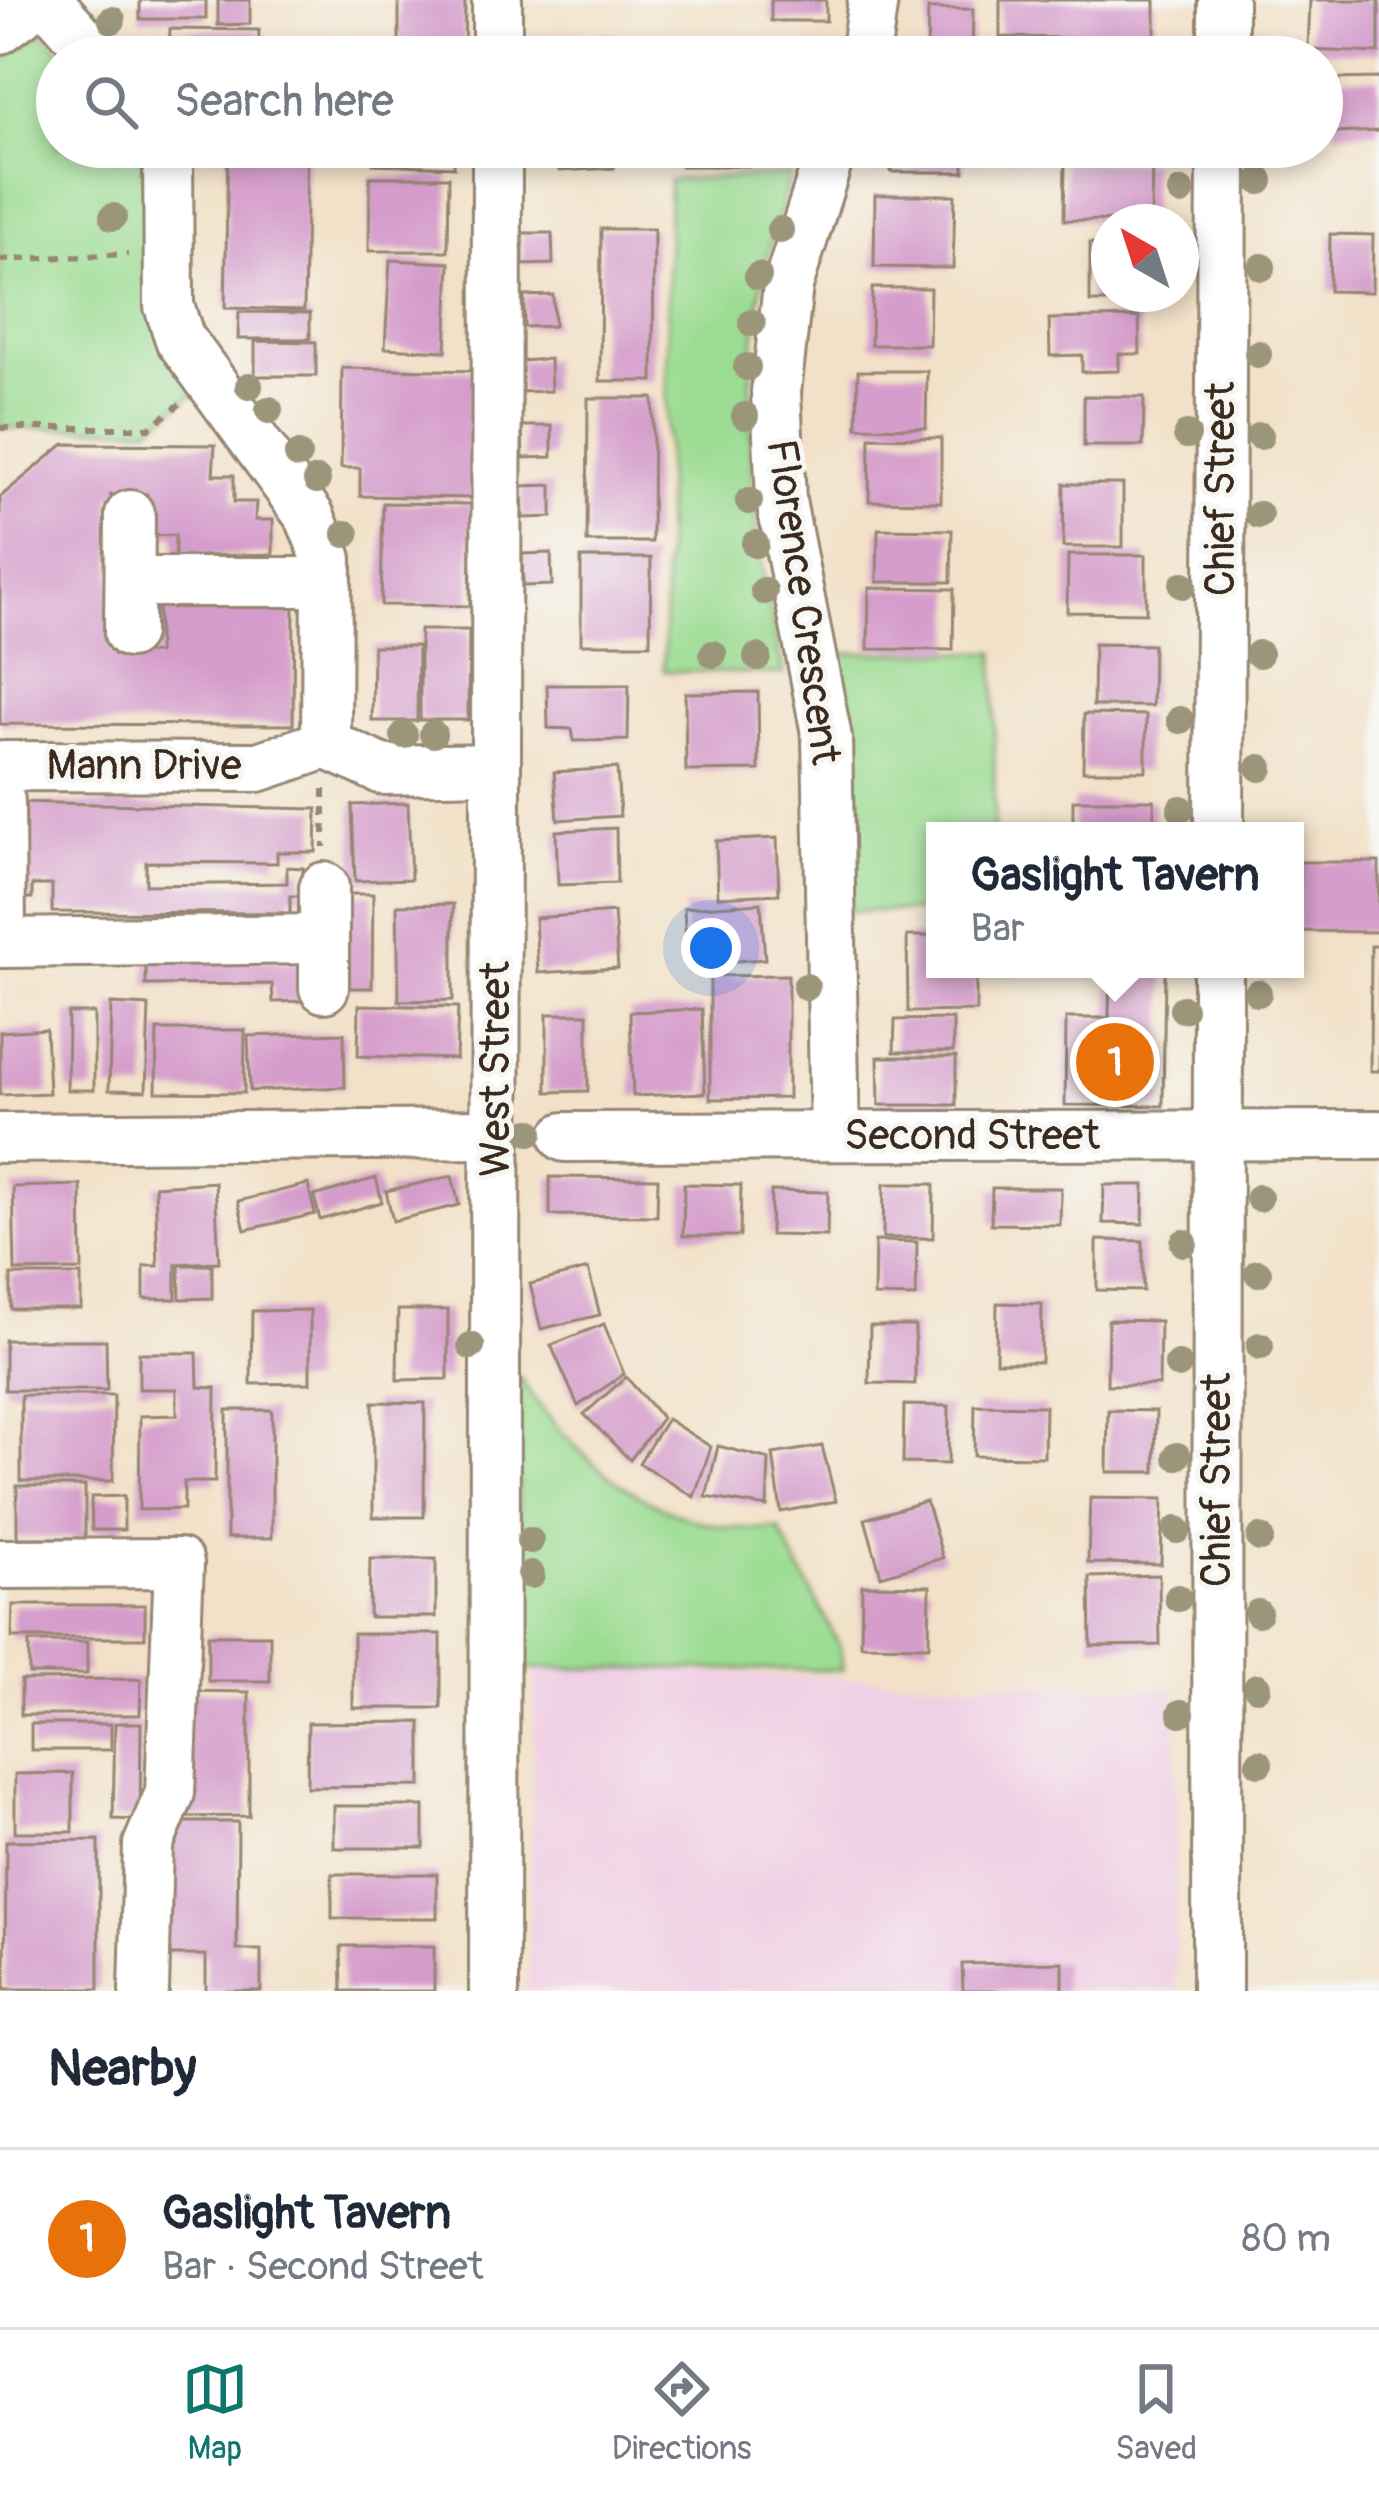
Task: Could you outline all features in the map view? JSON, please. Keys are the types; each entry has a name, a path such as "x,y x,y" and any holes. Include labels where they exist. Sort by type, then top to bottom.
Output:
{"street":[{"path":"0,29 43,0 78,36"},
{"path":"497,0 497,36"},
{"path":"869,36 873,0"},
{"path":"1223,0 1223,36"},
{"path":"167,168 170,306 181,339 310,517 327,559 325,765 383,770 496,768"},
{"name":"West Street","path":"494,1991 497,168"},
{"name":"Florence Crescent","path":"825,168 788,286 776,392 781,501 827,738 835,1136"},
{"name":"Chief Street","path":"1219,822 1222,168"},
{"path":"129,633 130,515"},
{"path":"130,582 326,582"},
{"name":"Mann Drive","path":"0,770 325,765"},
{"path":"0,801 0,943 324,939"},
{"path":"324,887 324,988"},
{"name":"Chief Street","path":"1217,1991 1218,978"},
{"path":"0,1138 496,1134"},
{"name":"Second Street","path":"565,1137 1379,1135"},
{"path":"0,1564 179,1562 170,1793 148,1845 144,1991"}],"path":[{"path":"0,260 169,252"},
{"path":"0,428 149,428 212,381"},
{"path":"324,887 325,765"}],"shaded area":[{"path":"535,1666 1176,1690 1176,1991 528,1991"}],"green space":[{"path":"36,37 36,168 142,168 158,322 201,388 149,428 0,428 0,61"},
{"path":"790,175 764,273 750,424 756,525 784,674 664,671 669,180"},
{"path":"995,652 994,822 926,822 926,911 848,911 827,653"},
{"path":"519,1377 579,1450 655,1504 714,1525 779,1529 840,1647 843,1670 518,1668"}],"building":[{"path":"140,0 206,0 206,19 140,19"},
{"path":"218,0 250,0 250,24 218,25"},
{"path":"399,0 465,0 464,36 399,36"},
{"path":"771,0 826,0 826,21 771,21"},
{"path":"1000,0 1155,0 1155,36 1000,36"},
{"path":"1310,0 1379,0 1379,53 1343,51 1343,36 1309,36"},
{"path":"928,9 973,9 972,36 927,36"},
{"path":"170,29 259,30 259,36 170,36"},
{"path":"1379,78 1379,131 1343,133 1343,79"},
{"path":"228,168 307,168 304,310 225,308"},
{"path":"891,168 964,168 964,172 891,172"},
{"path":"1065,168 1152,168 1151,204 1091,204 1091,220 1064,220"},
{"path":"370,177 449,177 448,251 369,251"},
{"path":"875,195 955,195 953,268 874,267"},
{"path":"601,229 654,229 653,381 600,381"},
{"path":"523,233 552,233 553,264 523,265"},
{"path":"1330,234 1373,235 1372,292 1329,291"},
{"path":"390,260 450,263 446,351 385,348"},
{"path":"872,288 930,288 929,345 871,345"},
{"path":"553,295 554,326 524,327 524,296"},
{"path":"239,312 310,313 310,339 238,339"},
{"path":"1139,317 1140,354 1119,354 1119,371 1082,372 1082,355 1050,356 1049,319"},
{"path":"255,341 316,342 316,376 255,376"},
{"path":"550,359 551,391 521,392 520,361"},
{"path":"342,368 477,371 474,498 360,496 360,468 341,468"},
{"path":"858,371 927,371 926,428 857,427"},
{"path":"1084,396 1144,397 1143,446 1084,446"},
{"path":"588,398 653,398 652,542 587,542"},
{"path":"522,426 552,426 552,457 523,458"},
{"path":"870,437 941,438 941,502 869,501"},
{"path":"64,444 215,445 213,475 234,475 234,502 256,502 255,520 273,520 273,554 175,557 175,535 147,536 147,494 111,495 113,654 158,653 158,597 294,598 293,725 0,724 0,497"},
{"path":"1064,484 1123,484 1123,547 1063,547"},
{"path":"552,485 552,517 523,518 522,486"},
{"path":"383,503 472,504 470,606 381,605"},
{"path":"878,529 952,530 951,582 877,582"},
{"path":"551,553 552,585 523,586 522,554"},
{"path":"1068,555 1146,555 1146,613 1067,612"},
{"path":"581,558 651,558 650,644 581,644"},
{"path":"869,588 954,589 953,650 868,649"},
{"path":"420,630 469,630 468,720 420,720"},
{"path":"1094,644 1153,645 1152,706 1093,706"},
{"path":"373,646 418,646 417,721 372,721"},
{"path":"547,685 629,685 628,740 574,741 572,729 548,728"},
{"path":"758,692 759,770 686,771 685,693"},
{"path":"1084,714 1146,715 1146,771 1083,771"},
{"path":"617,768 620,816 558,820 554,772"},
{"path":"1073,800 1154,800 1154,822 1073,822"},
{"path":"13,802 317,809 316,852 277,852 277,863 146,862 146,885 287,883 287,867 303,868 303,896 290,896 290,913 52,912 52,885 32,885 32,898 13,898"},
{"path":"408,803 411,879 355,881 352,805"},
{"path":"616,828 617,883 558,885 556,831"},
{"path":"777,838 779,894 718,897 716,841"},
{"path":"1304,862 1379,862 1379,932 1304,931"},
{"path":"342,894 373,894 372,988 341,988"},
{"path":"761,903 765,959 687,964 684,908"},
{"path":"453,904 453,1000 399,1001 397,905"},
{"path":"614,912 618,968 538,973 535,918"},
{"path":"907,936 926,936 926,978 976,978 976,1011 908,1012"},
{"path":"1371,946 1379,946 1379,1071 1370,1071"},
{"path":"146,951 306,963 306,1001 273,1002 272,984 146,985"},
{"path":"788,975 788,1098 710,1099 710,976"},
{"path":"1110,978 1165,978 1163,1106 1065,1105 1066,1018 1109,1018"},
{"path":"111,1004 149,1006 146,1091 109,1090"},
{"path":"359,1005 458,1007 456,1059 358,1056"},
{"path":"702,1009 705,1093 633,1096 630,1012"},
{"path":"68,1013 94,1013 94,1090 67,1090"},
{"path":"547,1014 588,1014 588,1091 547,1092"},
{"path":"953,1019 953,1052 894,1052 895,1020"},
{"path":"46,1029 49,1093 0,1095 0,1032"},
{"path":"157,1030 245,1030 244,1093 156,1092"},
{"path":"344,1033 345,1087 250,1091 248,1036"},
{"path":"878,1057 956,1057 956,1105 879,1105"},
{"path":"452,1176 459,1205 393,1221 386,1191"},
{"path":"550,1177 658,1178 657,1216 550,1215"},
{"path":"376,1178 382,1202 320,1220 314,1196"},
{"path":"215,1182 219,1262 176,1264 176,1299 144,1299 144,1266 158,1266 155,1186"},
{"path":"308,1184 315,1214 245,1230 238,1201"},
{"path":"684,1184 741,1185 740,1236 683,1236"},
{"path":"884,1184 934,1184 933,1238 883,1238"},
{"path":"81,1185 82,1270 15,1271 13,1187"},
{"path":"1104,1185 1144,1185 1143,1224 1103,1223"},
{"path":"992,1188 1061,1188 1060,1225 991,1224"},
{"path":"771,1191 828,1192 827,1236 770,1235"},
{"path":"1097,1240 1143,1241 1143,1291 1097,1290"},
{"path":"875,1241 917,1242 916,1297 874,1296"},
{"path":"179,1265 212,1265 212,1298 180,1299"},
{"path":"588,1269 600,1315 541,1329 530,1284"},
{"path":"11,1275 81,1275 81,1309 11,1309"},
{"path":"997,1303 1042,1304 1041,1362 996,1362"},
{"path":"310,1310 310,1383 251,1384 252,1311"},
{"path":"398,1310 448,1310 448,1379 397,1380"},
{"path":"1108,1320 1160,1321 1159,1385 1107,1385"},
{"path":"604,1324 624,1374 578,1406 551,1345"},
{"path":"870,1326 915,1326 915,1384 869,1383"},
{"path":"5,1340 106,1340 107,1390 5,1390"},
{"path":"139,1353 197,1353 198,1387 216,1388 215,1482 184,1482 184,1509 139,1510 140,1416 177,1415 177,1389 139,1389"},
{"path":"626,1377 662,1418 630,1460 584,1414"},
{"path":"21,1395 114,1395 113,1481 21,1481"},
{"path":"373,1402 425,1403 424,1517 373,1517"},
{"path":"904,1405 949,1406 948,1464 903,1463"},
{"path":"975,1405 1045,1406 1044,1457 974,1456"},
{"path":"227,1410 272,1410 272,1538 227,1538"},
{"path":"1108,1410 1156,1411 1155,1472 1107,1472"},
{"path":"667,1419 711,1447 694,1497 639,1463"},
{"path":"718,1446 769,1459 767,1507 706,1497"},
{"path":"822,1446 836,1501 781,1512 773,1454"},
{"path":"17,1486 85,1486 85,1538 17,1538"},
{"path":"124,1496 124,1530 92,1530 91,1497"},
{"path":"1090,1498 1163,1499 1161,1564 1088,1563"},
{"path":"926,1501 943,1558 881,1576 865,1519"},
{"path":"370,1559 436,1559 436,1617 369,1617"},
{"path":"1159,1575 1160,1645 1091,1646 1090,1577"},
{"path":"862,1585 930,1586 929,1646 861,1645"},
{"path":"13,1605 145,1605 145,1638 12,1638"},
{"path":"353,1634 441,1634 441,1708 353,1708"},
{"path":"208,1635 270,1635 270,1681 208,1681"},
{"path":"29,1642 87,1642 87,1674 29,1674"},
{"path":"141,1679 140,1715 21,1715 21,1680"},
{"path":"184,1691 249,1692 249,1816 184,1817"},
{"path":"421,1722 421,1786 307,1787 308,1723"},
{"path":"115,1723 141,1723 140,1820 113,1819"},
{"path":"31,1724 111,1724 111,1750 31,1750"},
{"path":"73,1773 73,1832 15,1832 15,1774"},
{"path":"334,1806 424,1806 424,1848 334,1848"},
{"path":"159,1822 238,1822 237,1950 261,1950 261,1991 206,1991 206,1955 159,1955"},
{"path":"99,1840 99,1989 5,1989 6,1841"},
{"path":"332,1874 437,1874 437,1918 332,1918"},
{"path":"341,1946 434,1946 434,1991 342,1991"},
{"path":"1063,1962 1063,1991 963,1991 962,1964"}],"place":[{"name":"Gaslight Tavern","path":"1115,1062"}]}
